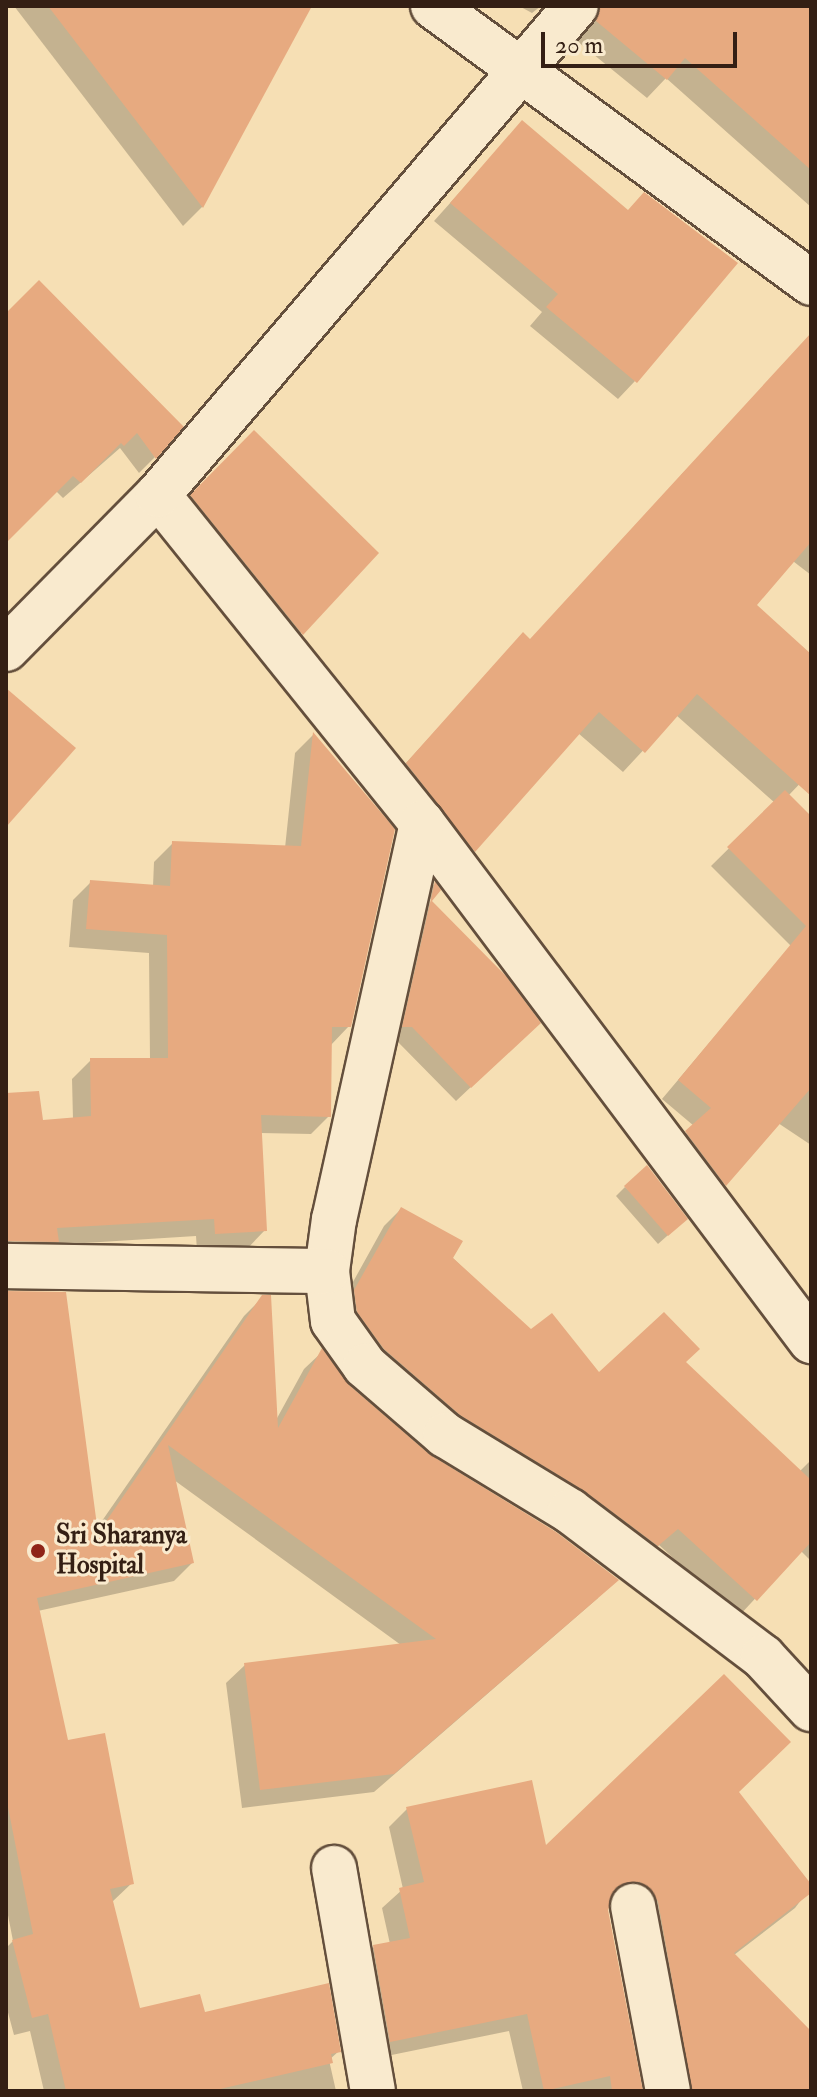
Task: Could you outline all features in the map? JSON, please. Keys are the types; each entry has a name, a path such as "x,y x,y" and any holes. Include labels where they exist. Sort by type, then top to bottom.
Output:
{"street":[{"path":"433,6 811,283"},
{"path":"6,649 158,495 576,6"},
{"path":"158,495 422,823 811,1341"},
{"path":"422,823 334,1219 327,1271 333,1321 365,1366 445,1435 570,1511 763,1657 811,1709"},
{"path":"6,1266 70,1263 327,1271"},
{"path":"334,1868 373,2091"},
{"path":"633,1906 668,2091"}],"building":[{"path":"48,6 312,6 203,208"},
{"path":"600,6 811,6 811,170 685,58 667,80 596,21"},
{"path":"522,120 628,210 644,192 738,263 637,383 546,307 558,294 450,203"},
{"path":"39,280 184,427 156,459 137,433 124,446 121,443 81,483 73,476 6,543 6,313"},
{"path":"811,333 811,542 757,605 811,654 811,796 697,694 645,753 599,712 475,852 406,763 523,632 530,639"},
{"path":"254,430 379,553 303,635 190,495"},
{"path":"6,688 76,748 6,827"},
{"path":"313,732 395,829 351,1027 332,1027 331,1117 261,1115 267,1231 215,1234 214,1219 57,1228 59,1242 6,1241 6,1093 39,1091 43,1120 91,1116 90,1058 168,1058 167,935 86,929 90,880 170,886 172,841 301,846"},
{"path":"785,790 811,816 811,1088 726,1186 685,1131 711,1108 678,1080 806,926 727,847"},
{"path":"435,881 441,890 432,901 506,976 541,1023 471,1088 412,1027 402,1027"},
{"path":"647,1165 688,1219 668,1236 624,1186"},
{"path":"401,1207 463,1241 453,1258 531,1329 552,1313 599,1372 664,1312 700,1349 686,1362 811,1480 811,1542 757,1601 678,1529 658,1546 583,1490 460,1415 384,1349 357,1312 354,1290"},
{"path":"6,1291 66,1292 98,1533 262,1295 271,1295 278,1428 322,1348 349,1385 429,1454 556,1532 619,1580 394,1774 260,1790 244,1663 436,1639 168,1445 194,1563 37,1598 68,1740 105,1733 134,1884 110,1889 140,2008 200,1994 205,2012 329,1983 341,2052 331,2054 333,2063 211,2091 66,2091 48,2014 32,2018 12,1940 33,1934 6,1797"},
{"path":"724,1674 791,1742 739,1792 811,1884 811,1893 734,1953 811,2031 811,2091 692,2091 658,1901 640,1882 617,1887 608,1910 643,2091 612,2091 610,2076 544,2091 527,2014 390,2042 373,1945 410,1938 399,1888 424,1882 406,1807 532,1780 546,1845"}],"place":[{"name":"Sri Sharanya Hospital","path":"38,1551"}]}
